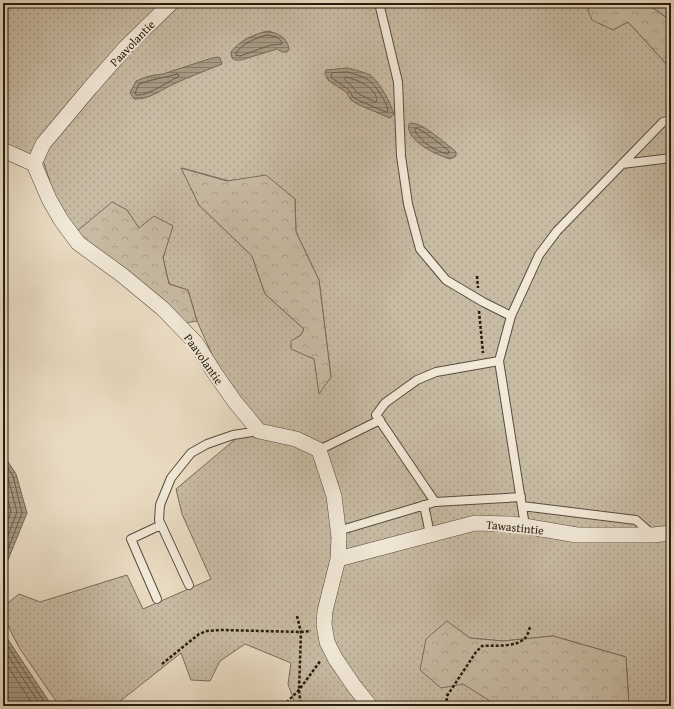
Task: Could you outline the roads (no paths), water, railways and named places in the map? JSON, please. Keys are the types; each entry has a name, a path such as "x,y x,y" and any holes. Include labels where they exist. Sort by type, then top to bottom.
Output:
{"street":[{"name":"Paavolantie","path":"171,3 126,47 90,88 43,144 34,164 49,199 61,220 78,243 122,275 167,313 196,342 214,372 235,402 259,431"},
{"path":"3,150 34,164"},
{"path":"259,431 296,439 319,450 334,496 338,531 338,559 325,611 324,624 327,642 354,686 370,706"},
{"name":"Tawastintie","path":"338,559 475,523 512,524 576,535 653,535 671,533"}],"lane":[{"path":"379,3 398,82 401,156 408,204 420,249 446,280 479,300 511,316"},
{"path":"525,526 498,361 511,316 539,255 557,231 663,122 671,120"},
{"path":"622,164 671,158"},
{"path":"435,502 376,415 385,403 417,380 436,372 498,361"},
{"path":"319,450 380,420"},
{"path":"189,585 158,520 160,505 171,478 191,453 207,444 233,435 259,431"},
{"path":"338,531 435,502 520,497"},
{"path":"424,505 430,534"},
{"path":"522,506 636,520 653,535"},
{"path":"157,599 130,539 161,525"}],"water":[{"path":"267,31 278,34 286,41 289,49 287,52 282,52 277,49 241,60 235,60 232,58 231,52 238,44 252,36"},
{"path":"218,57 220,58 222,64 182,80 150,96 134,99 130,93 136,81"},
{"path":"348,68 370,75 374,78 381,87 394,114 390,118 351,100 346,92 329,81 325,74 326,70"},
{"path":"412,123 422,126 433,133 456,152 456,156 450,159 430,151 423,146 412,136 409,130 409,124"},
{"path":"3,454 16,474 27,513 3,572"},
{"path":"3,632 52,706 3,706"}]}
